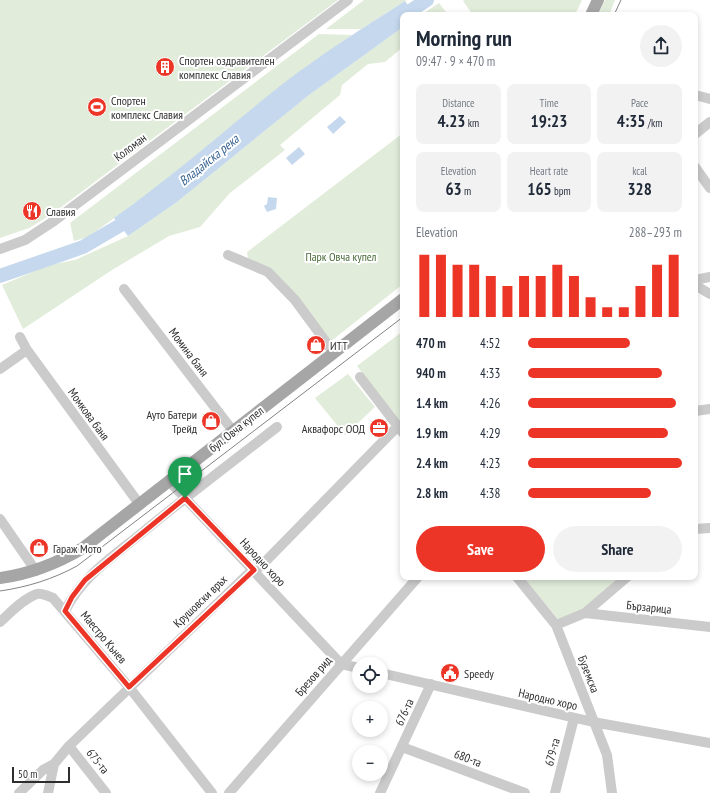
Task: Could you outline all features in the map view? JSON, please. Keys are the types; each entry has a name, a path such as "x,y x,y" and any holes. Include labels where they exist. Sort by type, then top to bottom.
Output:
{"main road":[{"path":"592,12 598,0"},
{"name":"бул. Овча купел","path":"0,578 36,571 60,562 83,548 400,301"}],"street":[{"name":"Коломан","path":"0,249 25,240 54,221 348,0"},
{"path":"698,96 710,99"},
{"path":"698,132 710,122"},
{"path":"698,171 710,188"},
{"path":"228,255 268,272 295,300 334,353"},
{"path":"698,279 710,277"},
{"path":"698,287 710,294"},
{"name":"Момина баня","path":"124,289 233,431"},
{"name":"Момкова баня","path":"20,337 27,350 140,505"},
{"path":"0,369 27,350"},
{"path":"360,377 400,429"},
{"path":"698,410 710,409"},
{"path":"65,611 72,597 85,580 185,498 277,428"},
{"name":"Крушовски връх","path":"19,793 43,770 54,764 69,746 129,687 254,570 260,567 400,431"},
{"name":"Народно хоро","path":"170,481 342,664"},
{"path":"0,519 36,571"},
{"path":"698,529 710,528"},
{"name":"Брезов рид","path":"229,793 415,580"},
{"name":"Буземска","path":"519,580 556,625 607,755 612,793"},
{"path":"556,625 585,613 624,580"},
{"name":"Маестро Кънев","path":"3,619 28,599 38,594 53,598 129,687 212,793"},
{"name":"Бързарица","path":"585,613 710,627"},
{"path":"342,664 352,666"},
{"name":"Народно хоро","path":"388,675 574,718 710,743"},
{"name":"676-та","path":"381,793 431,684"},
{"name":"679-та","path":"554,793 574,718"},
{"name":"675-та","path":"69,746 106,793"},
{"name":"680-та","path":"402,746 525,793"},
{"path":"48,793 54,764"}],"green space":[{"name":"Спортен комплекс Славия","path":"0,0 338,0 52,214 29,228 0,238"},
{"path":"364,0 407,0 361,29 326,29"},
{"path":"582,0 576,12 471,12 463,1"},
{"path":"605,0 615,0 610,12 599,12"},
{"path":"439,3 446,12 426,12"},
{"path":"400,29 400,50 385,62 368,64 342,85 340,95 280,145 285,150 230,193 200,227 169,236 112,270 23,329 2,285 49,265 75,260 128,236 177,202 309,95"},
{"path":"319,34 352,35 281,86 156,188 88,237 74,241 70,223"},
{"name":"Парк Овча купел","path":"400,135 400,286 330,342 297,298 248,260 247,252"},
{"path":"400,333 400,423 357,366"},
{"path":"348,374 375,407 345,435 315,398"},
{"path":"526,580 619,580 584,610 559,620"}],"water":[{"path":"405,1 413,12 400,12 400,29 309,95 177,202 128,236 114,218 178,170 280,86 310,63"},
{"path":"340,116 346,122 333,134 327,127"},
{"path":"299,147 305,154 292,165 286,158"},
{"path":"268,197 277,198 276,209 267,212 264,206 267,204"}],"waterway":[{"name":"Владайска река","path":"409,12 427,0"},
{"name":"Владайска река","path":"0,276 83,247 136,216"}],"tram line":[{"path":"615,12 621,0"},
{"path":"0,591 40,582 77,566 400,319"}],"place":[{"name":"Спортен оздравителен комплекс Славия","path":"165,67"},
{"name":"Спортен комплекс Славия","path":"97,107"},
{"name":"Славия","path":"32,211"},
{"name":"ИТТ","path":"316,345"},
{"name":"Ауто Батери Трейд","path":"211,421"},
{"name":"Аквафорс ООД","path":"379,428"},
{"name":"Гараж Мото","path":"39,548"},
{"name":"Speedy","path":"450,673"}],"route":[{"path":"185,498 254,570 129,687 65,611 72,597 85,580 185,498"}]}
